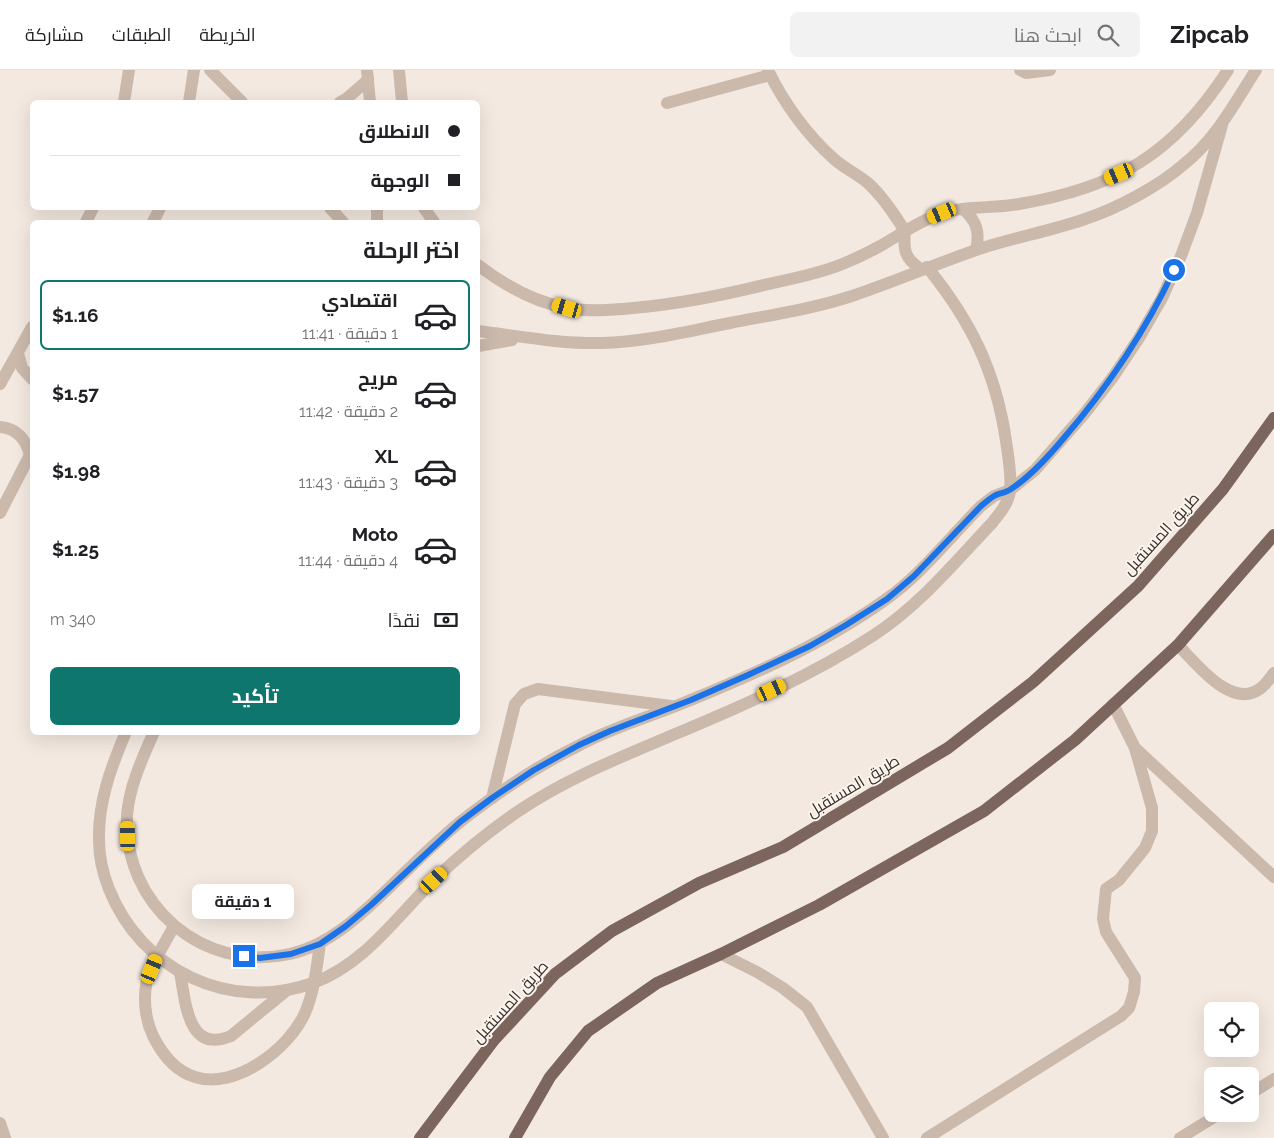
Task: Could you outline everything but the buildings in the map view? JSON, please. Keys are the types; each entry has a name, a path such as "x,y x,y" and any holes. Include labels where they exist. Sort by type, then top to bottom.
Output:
{"main road":[{"name":"طريق المستقبل","path":"420,1138 494,1040 548,981 612,931 699,883 791,842 948,748 1033,682 1138,586 1223,489 1274,418"},
{"path":"514,1138 550,1078 588,1031 657,983 721,954 819,905 984,811 1075,740 1178,645 1274,535"}],"street":[{"path":"124,100 129,70"},
{"path":"189,100 194,70"},
{"path":"210,70 240,100"},
{"path":"399,70 402,100"},
{"path":"1020,70 1026,72 1050,70"},
{"path":"480,267 497,280 530,298 567,308 604,310 660,305 734,292 812,274 860,257 923,221 942,213 962,209 1015,205 1054,198 1088,188 1119,174 1149,157 1176,135 1200,110 1228,70"},
{"path":"480,331 570,342 603,343 648,339 817,306 880,286 924,268 1013,238 1087,219 1118,205 1183,166 1222,125 1256,70"},
{"path":"125,735 108,778 100,810 99,843 104,875 116,906 134,934 157,957 180,973 205,984 232,991 260,993 288,990 314,982 341,969 365,951 434,880 474,843 518,811 565,782 742,704 819,667 875,634 908,610 992,523 1004,508 1010,490 1003,420 995,387 983,354 967,323 949,294 924,268 912,263 906,254 904,244 905,231 881,196 817,142 792,110 769,73 666,103"},
{"path":"342,100 368,75"},
{"path":"368,75 370,100"},
{"path":"153,735 138,769 130,795 127,816 131,857 147,894 159,911 174,926 200,943 229,954 260,958 291,954 320,944 352,921 460,822 534,770 579,745 626,724 733,682 810,646 887,599 914,576 981,506 994,496 1010,490 1035,470 1086,414 1139,338 1162,298 1198,213 1222,125"},
{"path":"962,209 971,216 977,226 979,238 976,250"},
{"path":"332,210 341,220"},
{"path":"0,384 30,331"},
{"path":"480,346 509,340 536,339"},
{"path":"18,353 22,368 30,377"},
{"path":"0,427 8,428 19,434 30,451"},
{"path":"0,513 30,455"},
{"path":"1178,645 1230,692 1245,694 1253,692 1260,688 1274,673"},
{"path":"810,646 819,667"},
{"path":"492,798 515,704 524,694 538,689 673,707"},
{"path":"927,1138 1121,1016 1129,1008 1134,992 1135,978 1106,932 1102,919 1106,889 1119,880 1144,848 1152,831 1152,808 1135,748 1113,704"},
{"path":"1135,748 1274,877"},
{"path":"174,926 157,957 147,981 145,1004 149,1027 159,1048 174,1066 195,1078 216,1079 238,1074 259,1064 278,1050 293,1033 305,1014 314,982 320,944"},
{"path":"721,954 757,972 783,988 807,1007 883,1138"},
{"path":"180,973 193,1028 201,1036 210,1040 221,1040 231,1036 288,990"},
{"path":"1259,1088 1274,1079"},
{"path":"1180,1138 1206,1122"},
{"path":"0,1123 5,1138"}],"route":[{"path":"244,956 260,958 291,954 320,944 371,905 460,822 534,770 579,745 610,731 733,682 810,646 887,599 914,576 981,506 994,496 1010,490 1035,470 1086,414 1139,338 1162,298 1174,270"}]}
